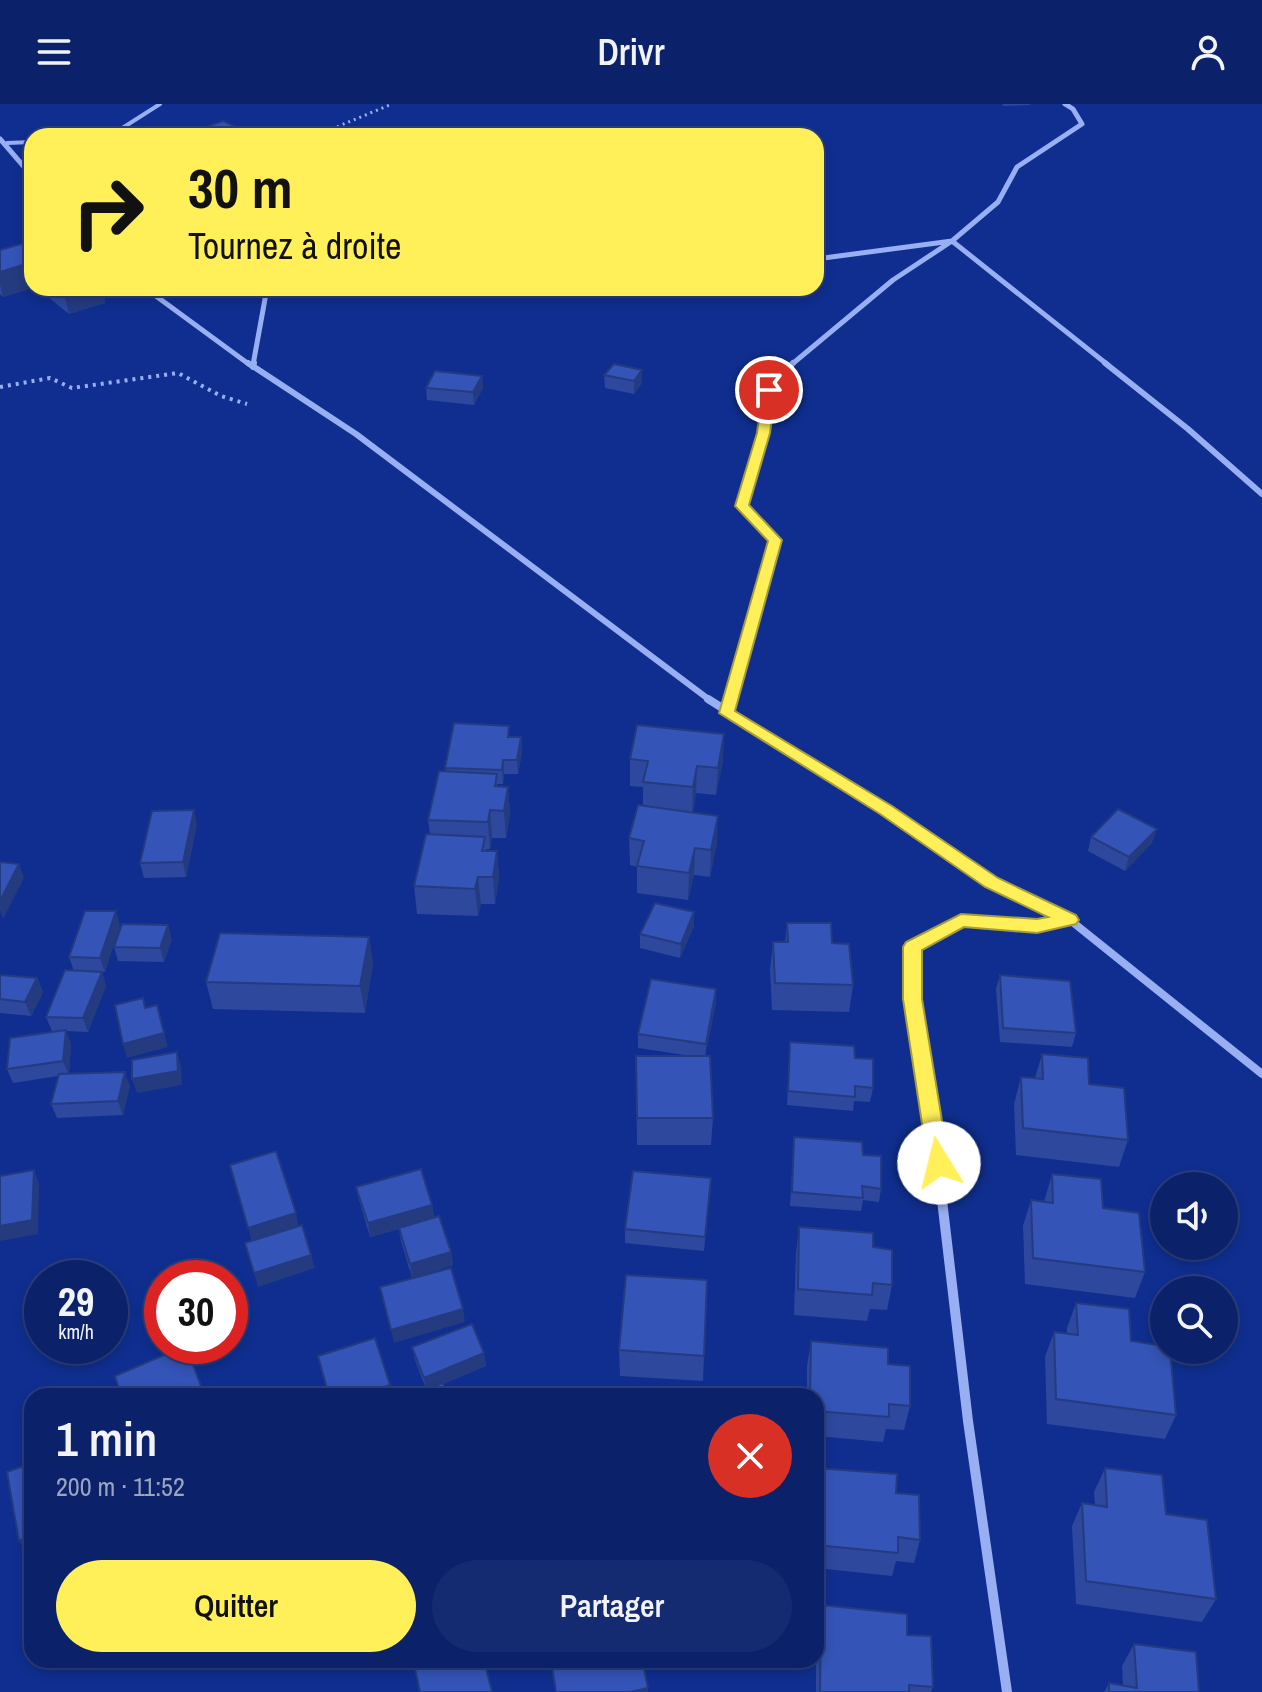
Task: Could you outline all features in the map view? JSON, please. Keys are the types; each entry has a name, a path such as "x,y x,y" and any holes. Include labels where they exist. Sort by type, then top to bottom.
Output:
{"street":[{"path":"727,713 775,540 742,506 763,433 769,390 792,364 893,280 952,241 998,202 1017,167 1082,124 1073,109 1065,104"},
{"path":"0,139 7,143 24,169"},
{"path":"824,258 952,241 1188,429 1262,494"},
{"path":"156,296 253,367 356,434 727,713 886,810 992,882 1070,920 1262,1074"},
{"path":"253,367 266,296"},
{"path":"1007,1692 968,1421 939,1163 912,999 913,947 961,921 1037,926 1070,920"}],"lane":[{"path":"122,128 160,104"},
{"path":"7,143 24,142"}],"path":[{"path":"334,128 392,104"},
{"path":"0,387 50,378 72,388 178,373 221,396 257,407"}],"building":[{"path":"223,121 239,128 204,128"},
{"path":"24,243 24,265 0,272 0,250"},
{"path":"614,364 642,370 634,381 604,375"},
{"path":"435,371 482,376 473,392 426,388"},
{"path":"454,723 509,726 508,737 521,737 517,760 503,760 502,770 445,768"},
{"path":"637,725 724,734 718,768 697,766 693,787 643,782 648,761 630,759"},
{"path":"439,771 497,774 495,786 508,787 504,811 490,810 488,822 428,820"},
{"path":"638,805 718,816 711,850 695,848 689,873 637,866 644,841 629,838"},
{"path":"1118,809 1157,829 1129,857 1091,837"},
{"path":"194,810 183,862 140,863 152,811"},
{"path":"426,834 485,837 482,851 497,851 493,877 478,877 475,889 414,886"},
{"path":"0,862 19,864 0,901"},
{"path":"655,903 694,912 681,944 640,934"},
{"path":"85,911 116,911 100,958 69,957"},
{"path":"787,923 831,923 832,943 849,944 853,985 775,983 773,942 788,942"},
{"path":"122,924 168,925 160,948 114,947"},
{"path":"220,933 369,937 360,986 206,982"},
{"path":"65,970 102,972 83,1018 46,1017"},
{"path":"0,975 37,978 25,1002 0,999"},
{"path":"1000,975 1070,981 1076,1033 1003,1028"},
{"path":"651,979 716,989 706,1044 638,1034"},
{"path":"143,998 145,1008 157,1005 164,1033 123,1044 115,1005"},
{"path":"66,1030 63,1061 7,1069 10,1038"},
{"path":"790,1042 854,1046 855,1058 873,1059 873,1088 855,1086 855,1097 788,1091"},
{"path":"177,1052 178,1071 132,1079 132,1060"},
{"path":"1042,1054 1088,1058 1089,1084 1124,1088 1128,1140 1023,1128 1021,1077 1043,1079"},
{"path":"636,1056 710,1056 713,1118 637,1118"},
{"path":"125,1072 118,1101 51,1104 59,1074"},
{"path":"794,1137 862,1142 863,1155 881,1156 881,1189 862,1186 863,1198 792,1192"},
{"path":"276,1151 296,1213 248,1228 230,1165"},
{"path":"421,1169 432,1205 368,1223 356,1187"},
{"path":"34,1170 32,1220 0,1226 0,1176"},
{"path":"633,1171 711,1178 705,1237 625,1229"},
{"path":"1052,1174 1101,1179 1103,1208 1139,1213 1145,1272 1033,1258 1031,1200 1053,1203"},
{"path":"439,1216 451,1252 410,1264 399,1228"},
{"path":"302,1225 311,1255 254,1273 245,1243"},
{"path":"799,1227 873,1233 873,1247 892,1250 892,1285 873,1283 872,1295 798,1289"},
{"path":"451,1268 463,1309 391,1330 380,1287"},
{"path":"626,1275 707,1280 704,1356 619,1350"},
{"path":"1076,1303 1129,1309 1131,1341 1150,1344 1150,1364 1171,1364 1176,1415 1056,1399 1054,1332 1078,1335"},
{"path":"472,1324 484,1353 424,1378 412,1347"},
{"path":"375,1338 390,1385 381,1388 327,1388 318,1356"},
{"path":"811,1341 888,1348 888,1364 910,1366 910,1406 889,1404 889,1417 824,1412 824,1388 810,1388"},
{"path":"144,1364 193,1364 201,1386 196,1388 119,1388 115,1376"},
{"path":"443,1383 445,1388 428,1388"},
{"path":"24,1466 24,1539 19,1541 7,1472"},
{"path":"1105,1468 1162,1475 1166,1514 1207,1520 1216,1599 1086,1581 1082,1503 1107,1507"},
{"path":"824,1469 897,1474 896,1493 919,1495 920,1540 898,1537 898,1553 824,1546"},
{"path":"824,1605 907,1614 907,1635 931,1636 933,1687 909,1685 909,1692 820,1692 820,1668 824,1668"},
{"path":"1134,1644 1196,1652 1199,1692 1109,1692 1109,1683 1137,1688"},
{"path":"415,1668 486,1668 492,1692 420,1692"},
{"path":"552,1668 644,1668 648,1688 630,1692 556,1692"}],"route":[{"path":"769,390 763,433 742,506 775,540 727,713 886,810 992,882 1070,920 1037,926 961,921 913,947 912,999 939,1163"}]}
